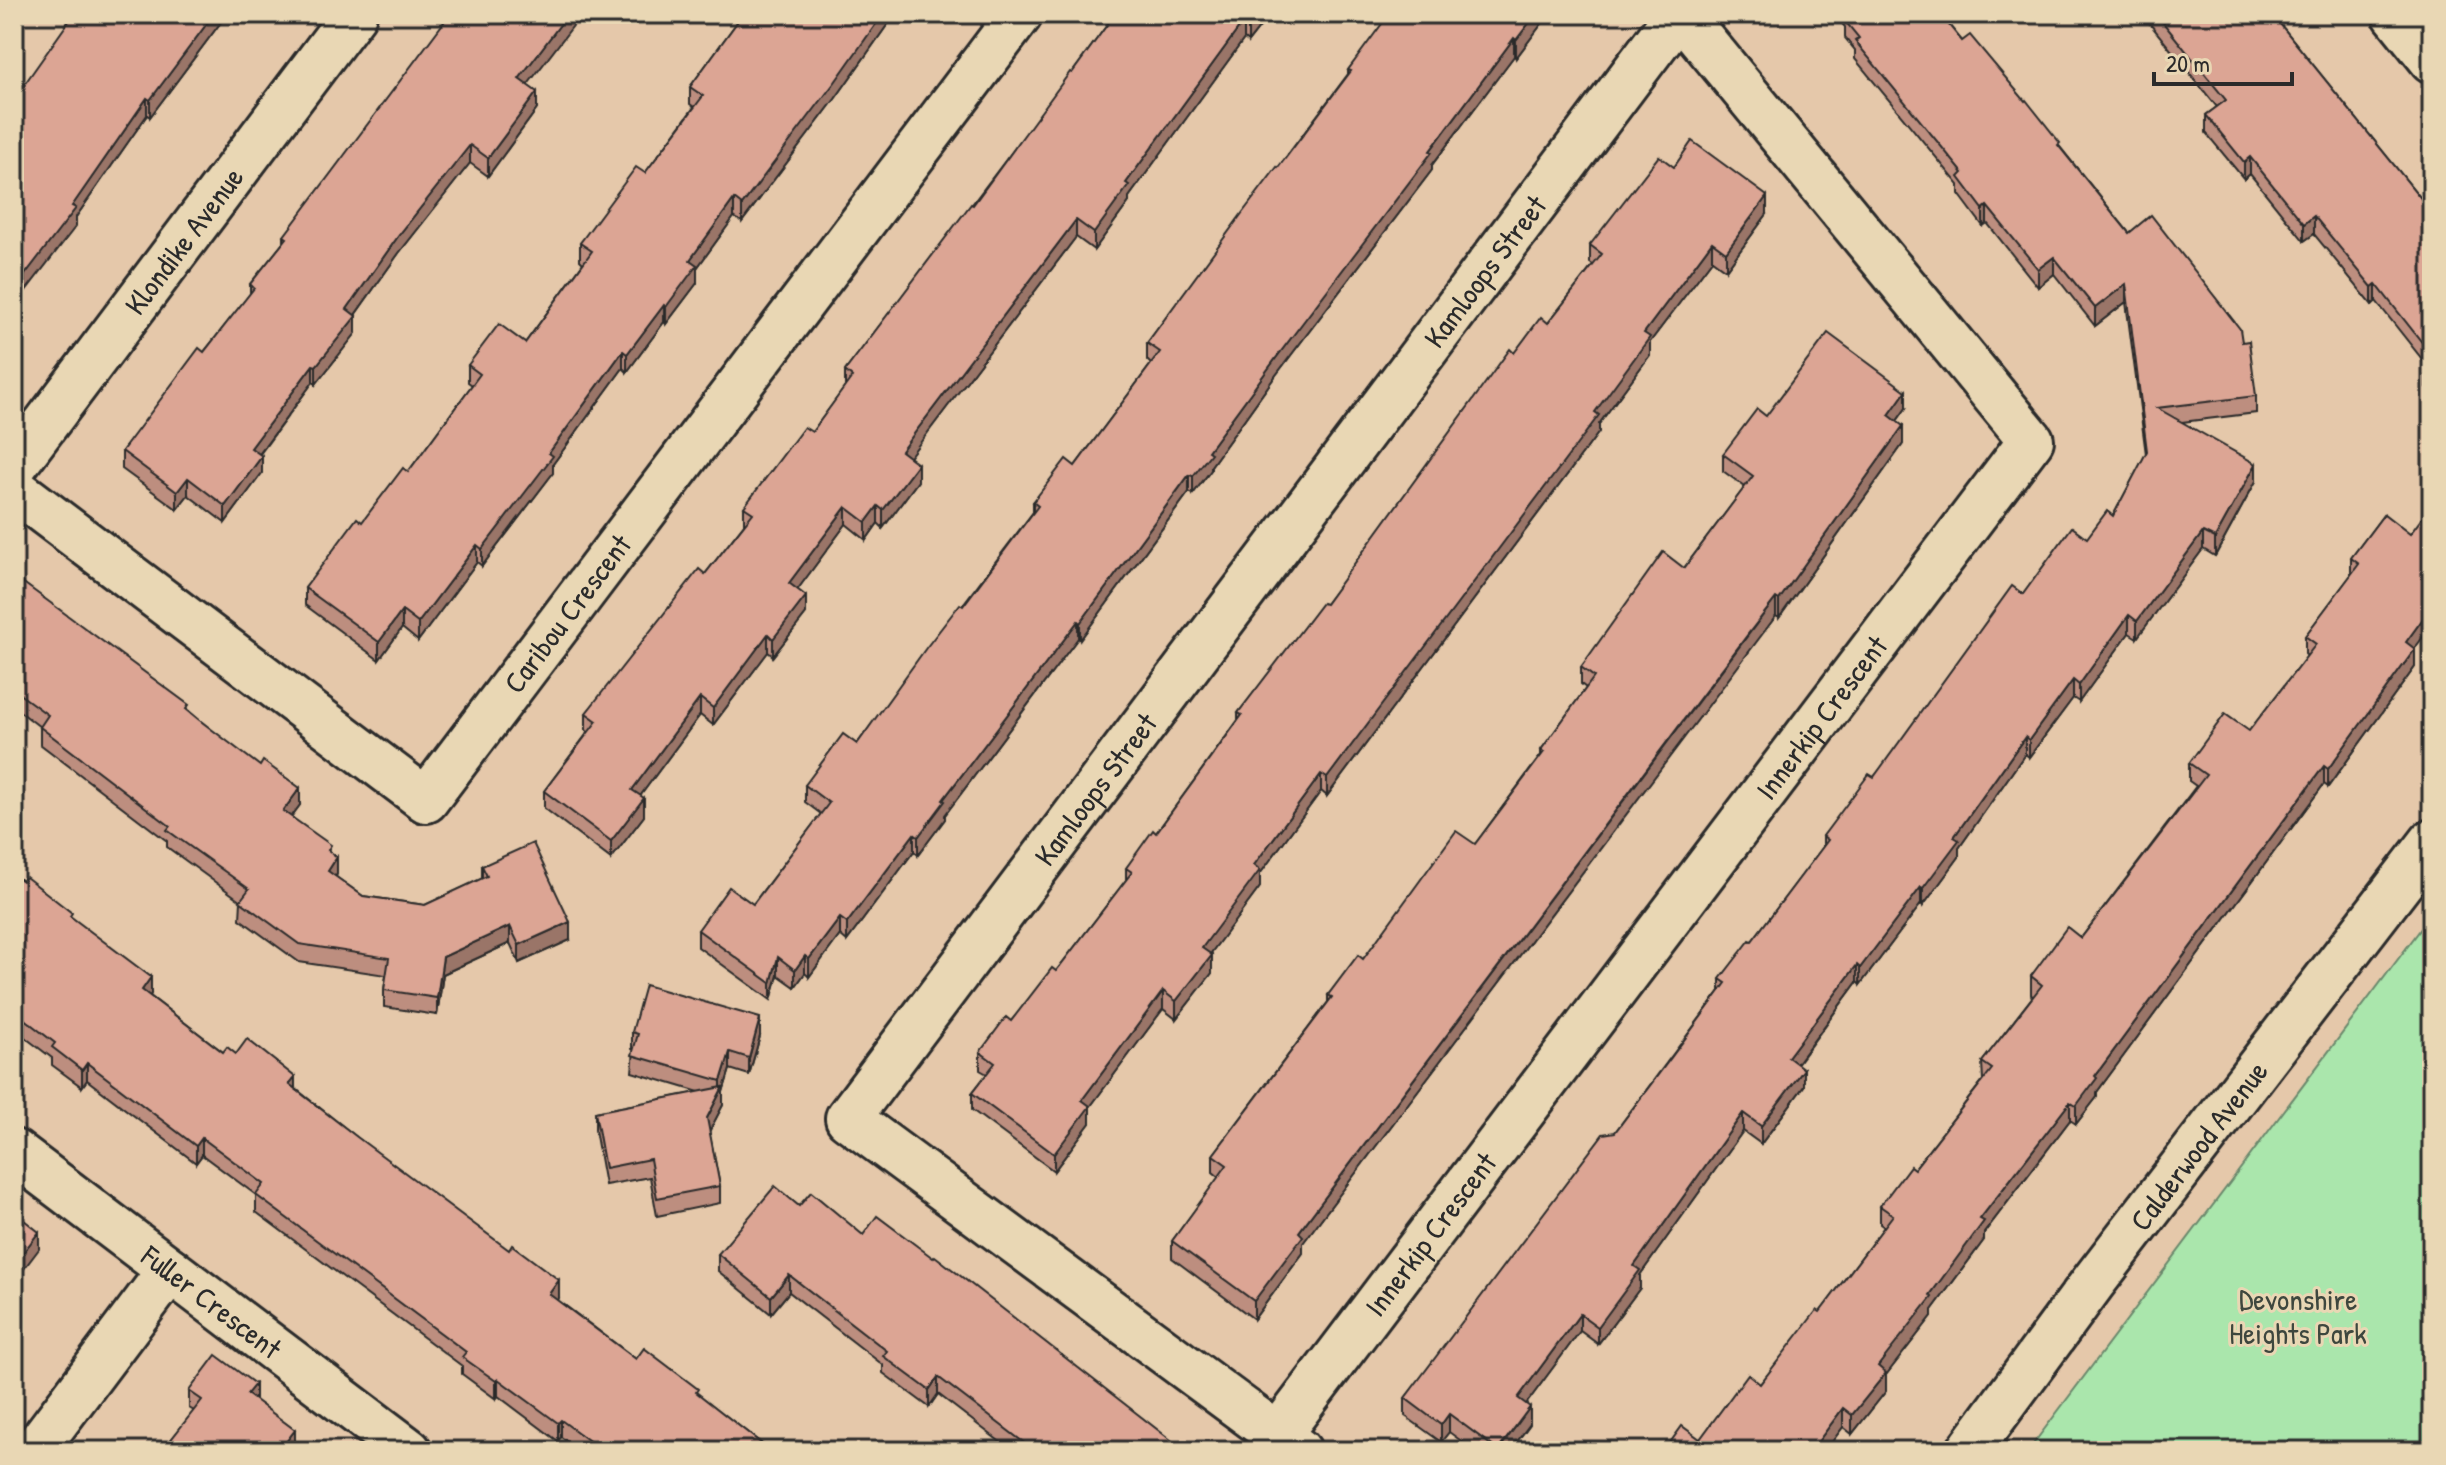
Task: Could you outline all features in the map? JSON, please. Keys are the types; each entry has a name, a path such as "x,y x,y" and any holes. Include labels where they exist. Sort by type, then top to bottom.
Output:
{"street":[{"name":"Klondike Avenue","path":"14,466 354,14"},
{"name":"Caribou Crescent","path":"14,489 426,800 1020,14"},
{"name":"Kamloops Street","path":"1289,1443 848,1118 1679,14"},
{"name":"Innerkip Crescent","path":"1289,1443 2031,440 1679,14"},
{"path":"2395,14 2432,60"},
{"name":"Calderwood Avenue","path":"1969,1451 2094,1281 2432,842"},
{"name":"Fuller Crescent","path":"14,1152 409,1451"},
{"path":"34,1451 170,1270"}],"green space":[{"name":"Devonshire Heights Park","path":"2432,914 2432,1451 2028,1451"}],"building":[{"path":"74,14 214,14 150,100 147,98 72,206 76,208 14,289 14,99"},
{"path":"450,14 568,14 519,79 537,92 488,158 470,145 399,235 347,309 356,316 316,366 313,365 251,448 262,456 225,506 188,478 177,492 122,451 199,348 204,352 254,288 250,284 287,238 284,236"},
{"path":"743,14 883,14 742,205 734,199 690,260 697,265 627,354 623,351 549,453 553,456 482,549 477,545 418,623 402,611 379,642 305,588 357,518 362,522 403,468 408,472 480,374 468,365 499,324 525,343 592,251 580,243 636,167 645,173 703,96 690,87"},
{"path":"1115,14 1257,14 1248,25 1244,21 1126,183 1129,185 1094,233 1076,220 901,451 918,464 883,510 878,506 866,522 846,507 789,583 806,596 773,639 768,634 713,708 700,698 632,790 644,798 611,841 544,791 597,721 586,713 699,569 705,574 753,513 744,507 804,427 812,432 852,377 845,371"},
{"path":"1393,14 1536,14 1516,40 1514,38 1276,358 1208,451 1211,453 1193,476 1189,475 918,837 914,834 847,923 840,918 809,959 805,956 795,970 778,957 771,983 698,930 729,887 753,904 829,803 805,785 843,734 857,744 926,648 960,604 963,606 1038,506 1033,502 1066,459 1075,466 1160,352 1147,343 1351,71 1348,70 1384,21"},
{"path":"1848,14 1940,14 1962,41 1970,35 2026,100 2129,233 2151,215 2240,329 2242,342 2249,341 2256,396 2157,408 2256,464 2215,538 2203,532 2137,621 2129,615 2079,685 2073,680 2029,740 2025,737 1954,837 1959,840 1860,968 1857,965 1788,1057 1804,1069 1761,1126 1743,1113 1634,1266 1640,1270 1598,1327 1580,1314 1518,1398 1530,1407 1498,1450 1449,1414 1441,1425 1405,1398 1603,1134 1615,1132 1670,1059 1726,983 1720,979 1828,840 1823,836 1869,774 1874,777 2012,586 2023,594 2072,527 2087,538 2107,511 2113,516 2147,451 2126,284 2095,308 2054,257 2038,269 1987,206 1983,209 1959,177 1963,173 1855,41 1859,38 1845,21 1850,17"},
{"path":"2156,14 2272,14 2432,212 2432,355 2376,284 2372,287 2314,216 2304,224 2250,157 2244,162 2206,115 2226,100"},
{"path":"1692,141 1767,196 1726,252 1712,242 1644,333 1650,337 1595,412 1599,415 1327,778 1321,774 1254,865 1260,870 1202,948 1212,955 1176,1001 1163,991 1082,1100 1090,1106 1054,1154 972,1093 995,1063 980,1052 1006,1017 1011,1021 1052,968 1056,971 1132,872 1126,868 1153,830 1156,833 1242,715 1238,713 1322,603 1325,604 1510,349 1514,353 1541,317 1548,323 1602,254 1590,245 1659,156 1674,167"},
{"path":"1828,333 1906,391 1889,415 1903,426 1779,600 1776,598 1748,634 1299,1232 1303,1236 1254,1301 1172,1241 1227,1165 1213,1155 1332,997 1328,995 1358,955 1363,959 1456,831 1475,844 1544,752 1541,750 1594,677 1581,667 1663,552 1684,568 1753,476 1723,454 1757,409 1766,416"},
{"path":"2432,365 2432,379 2426,371"},
{"path":"2428,510 2432,513 2432,606 2406,642 2415,649 2328,769 2324,766 2076,1106 2070,1102 1980,1219 1984,1221 1930,1295 1932,1297 1878,1366 1886,1373 1852,1415 1843,1408 1811,1451 1664,1451 1682,1426 1700,1439 1748,1374 1760,1384 1817,1310 1820,1312 1893,1215 1880,1206 1910,1166 1914,1169 1992,1069 1982,1062 2042,985 2031,976 2067,927 2081,938 2206,775 2189,763 2225,714 2249,731 2316,644 2305,636 2359,564 2351,558 2384,514 2410,534"},
{"path":"14,576 189,705 186,709 260,766 263,761 300,788 283,811 331,845 328,850 337,857 328,871 363,896 425,905 487,876 482,866 533,843 570,922 519,945 510,926 443,957 437,998 384,990 389,958 299,944 240,901 249,889 167,830 170,826 40,727 48,715 14,690"},
{"path":"14,875 22,881 26,877 72,913 70,916 151,977 142,990 223,1052 227,1047 236,1054 247,1039 295,1077 289,1084 357,1137 509,1250 512,1245 559,1280 549,1294 636,1359 644,1348 771,1451 603,1451 561,1420 558,1423 462,1357 466,1352 256,1195 264,1184 202,1138 196,1146 87,1063 82,1070 52,1047 55,1043 14,1011"},
{"path":"645,985 760,1018 749,1058 730,1052 721,1081 632,1055 638,1034 632,1032"},
{"path":"723,1087 707,1118 720,1186 657,1198 650,1159 605,1168 595,1112"},
{"path":"775,1186 799,1206 811,1192 863,1235 877,1216 933,1258 935,1256 1185,1451 1035,1451 938,1377 929,1390 883,1356 887,1351 789,1275 771,1297 718,1254"},
{"path":"14,1212 39,1232 14,1264"},
{"path":"216,1355 255,1384 247,1394 295,1430 279,1451 162,1451 202,1400 189,1391"}]}
